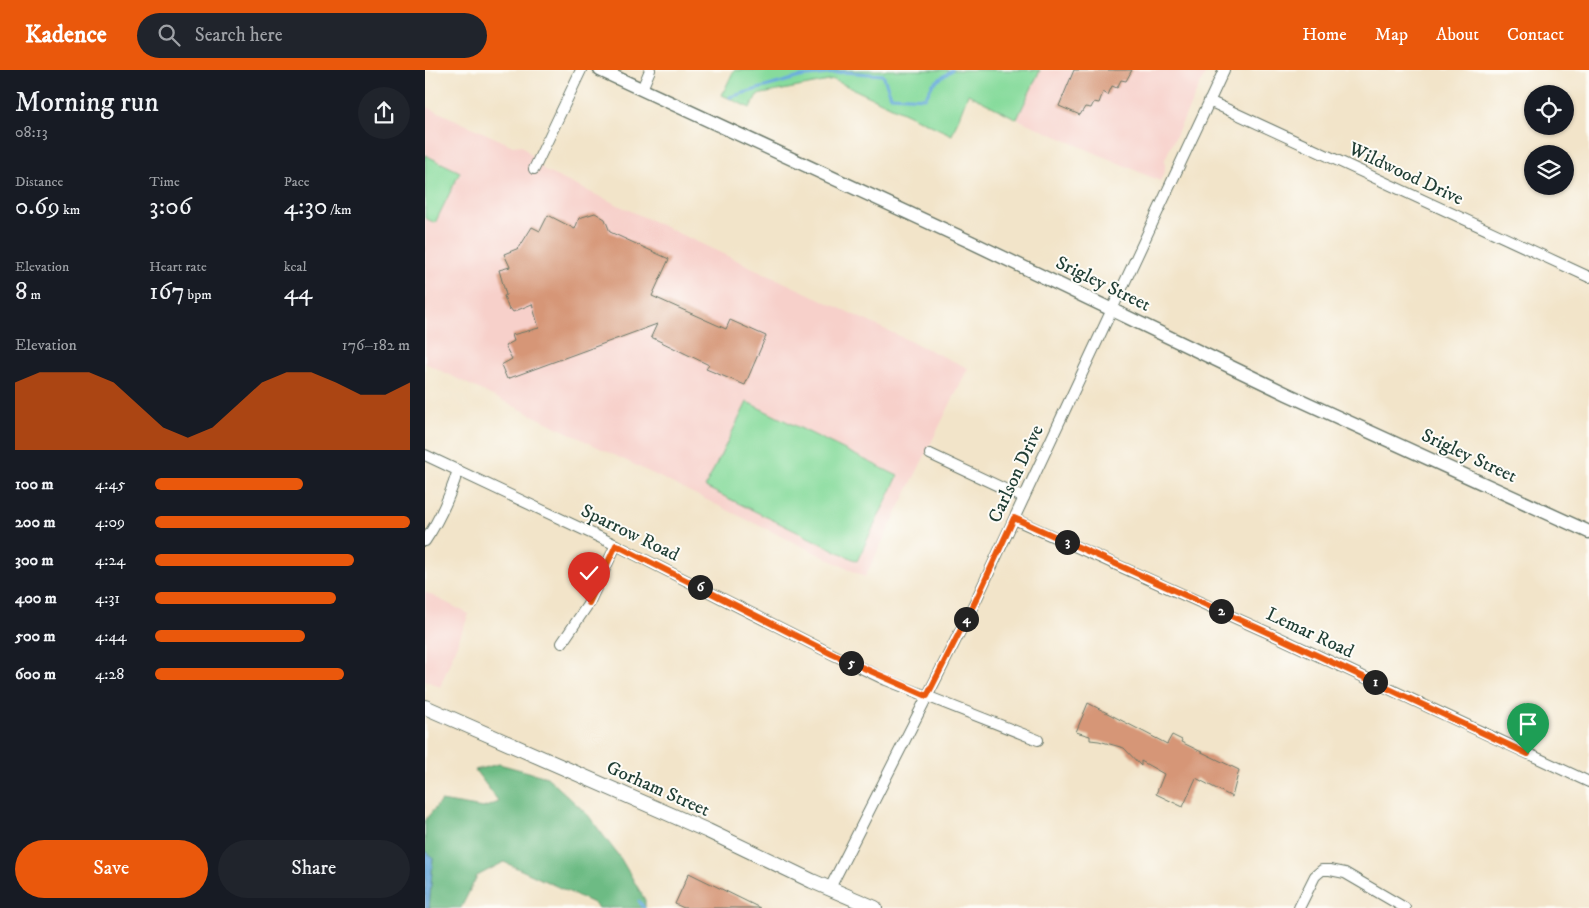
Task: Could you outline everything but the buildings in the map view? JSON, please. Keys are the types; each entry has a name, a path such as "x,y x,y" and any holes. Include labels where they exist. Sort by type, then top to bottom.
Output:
{"main road":[{"name":"Gorham Street","path":"425,707 708,831 875,908"}],"street":[{"path":"533,169 581,70"},
{"name":"Srigley Street","path":"600,70 1112,309 1287,394 1589,532"},
{"path":"642,89 651,70"},
{"name":"Carlson Drive","path":"830,888 977,598 1224,70"},
{"name":"Wildwood Drive","path":"1209,102 1589,277"},
{"path":"930,454 1024,498"},
{"name":"Sparrow Road","path":"425,455 616,545 832,654 927,696 1038,740"},
{"path":"425,541 436,525 446,504 458,470"},
{"name":"Lemar Road","path":"1014,518 1280,638 1589,782"},
{"path":"562,643 589,603 616,545"},
{"path":"1299,908 1315,876 1323,870 1345,872 1405,908"}],"shaded area":[{"path":"1040,70 1207,70 1165,159 1165,170 1160,181 1017,119"},
{"path":"425,106 513,146 522,145 545,171 968,368 865,577 425,363"},
{"path":"425,592 469,614 440,687 425,680"}],"green space":[{"path":"734,70 1040,70 1017,119 968,94 952,135 834,80 757,95 750,108 722,95"},
{"path":"425,155 460,172 435,223 425,218"},
{"path":"747,402 898,476 857,561 705,487"},
{"path":"499,764 547,777 588,815 621,859 645,900 645,908 598,908 593,903 504,862 477,876 461,908 429,908 433,858 425,851 425,820 441,801 483,808 499,802 475,770"}],"water":[{"path":"425,851 433,858 429,908 425,908"}],"waterway":[{"path":"730,97 800,77 844,72 883,75 891,96 925,98 933,84 952,70"},
{"path":"639,901 644,908"}],"route":[{"path":"589,603 616,545 832,654 887,680 927,696 977,598 1014,518 1280,638 1528,754"}]}
